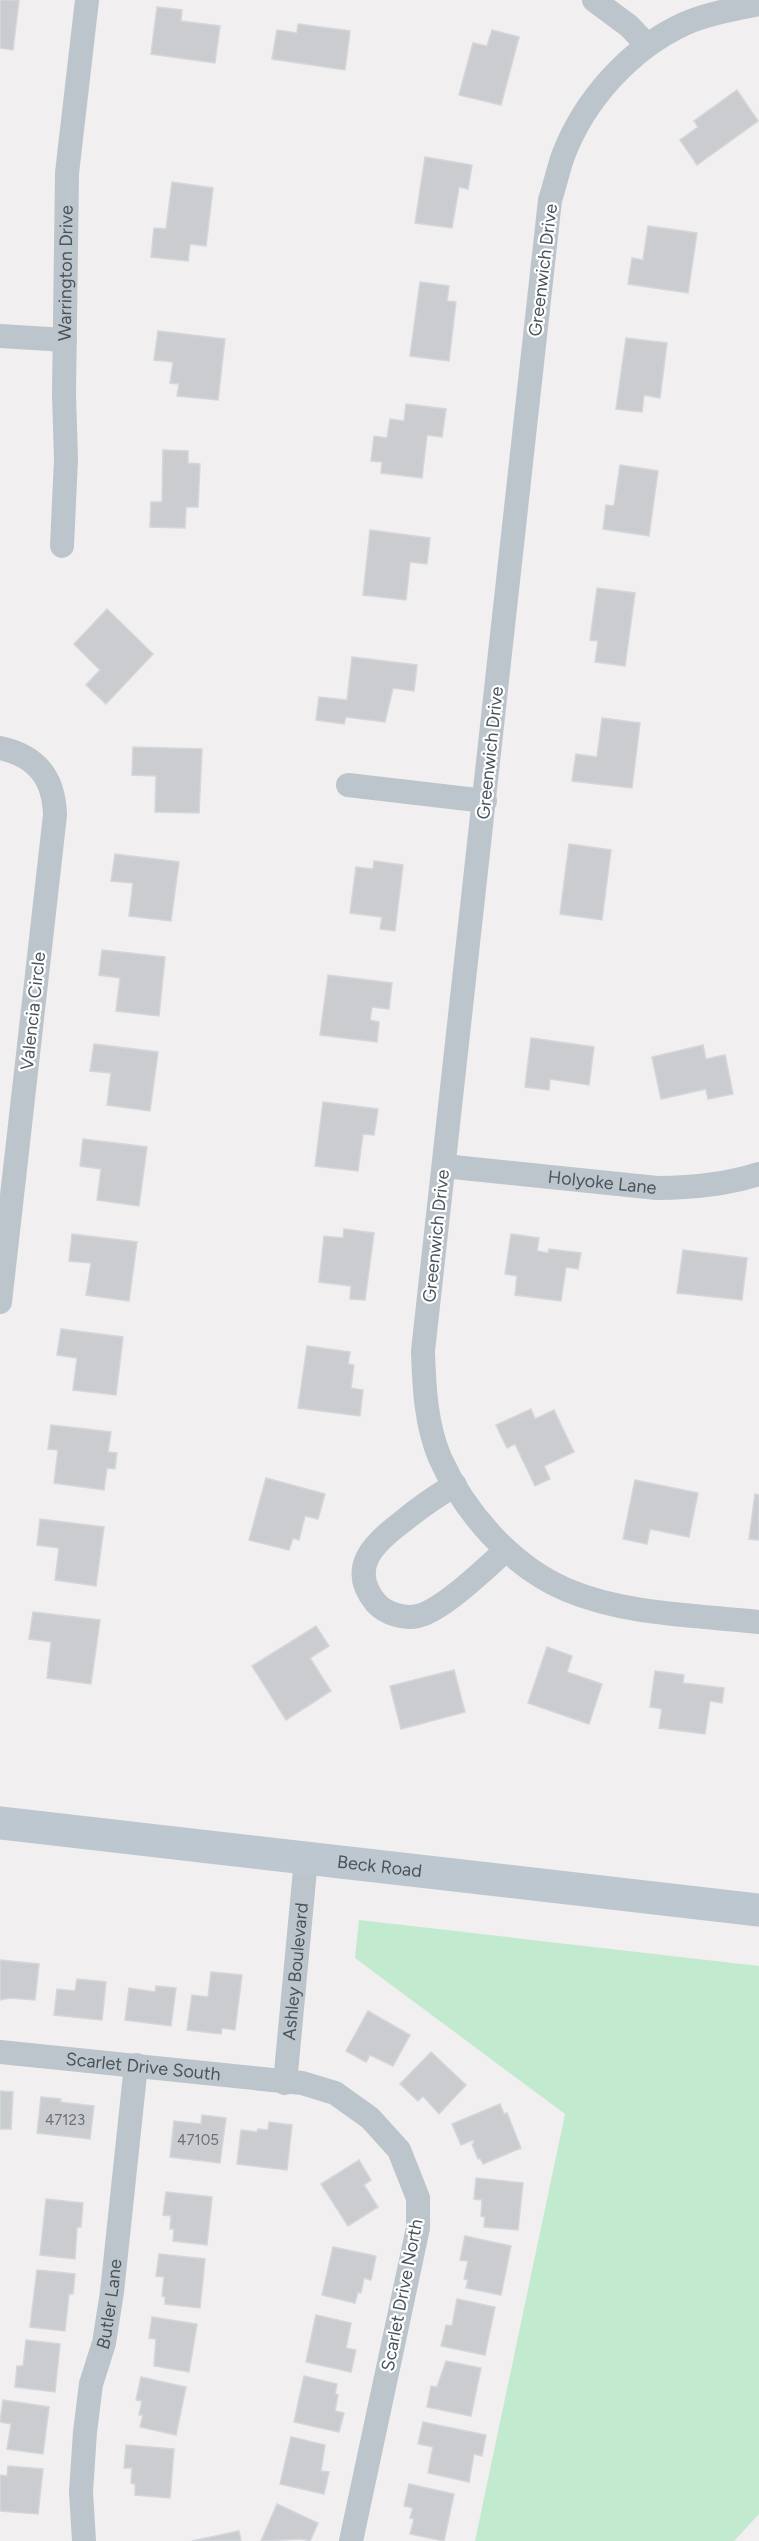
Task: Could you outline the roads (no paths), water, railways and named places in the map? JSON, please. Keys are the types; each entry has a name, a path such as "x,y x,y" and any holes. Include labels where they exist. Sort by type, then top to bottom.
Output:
{"main road":[{"name":"Beck Road","path":"0,1823 759,1910"}],"street":[{"name":"Warrington Drive","path":"62,546 66,459 67,173 87,0"},
{"path":"594,0 629,26 646,45"},
{"name":"Greenwich Drive","path":"759,4 720,12 685,24 646,45 613,76 581,118 563,156 550,200 423,1351 424,1385 429,1420 440,1457 455,1485 489,1532 526,1567 566,1589 596,1599 656,1610 759,1622"},
{"path":"0,336 66,340"},
{"name":"Valencia Circle","path":"0,748 22,755 39,768 52,789 55,815 0,1302"},
{"path":"348,785 485,801"},
{"name":"Holyoke Lane","path":"444,1166 657,1188 692,1188 720,1184 759,1173"},
{"path":"455,1485 430,1500 378,1540 368,1555 364,1569 365,1585 370,1596 389,1613 408,1617 418,1616 442,1603 486,1569 506,1550"},
{"name":"Ashley Boulevard","path":"285,2083 306,1859"},
{"name":"Scarlet Drive South","path":"0,2052 244,2076 285,2083"},
{"name":"Butler Lane","path":"84,2541 81,2492 87,2413 91,2384 104,2343 112,2292 136,2065"},
{"name":"Scarlet Drive North","path":"285,2083 302,2083 335,2093 370,2118 399,2150 418,2198 418,2228 351,2541"}]}
